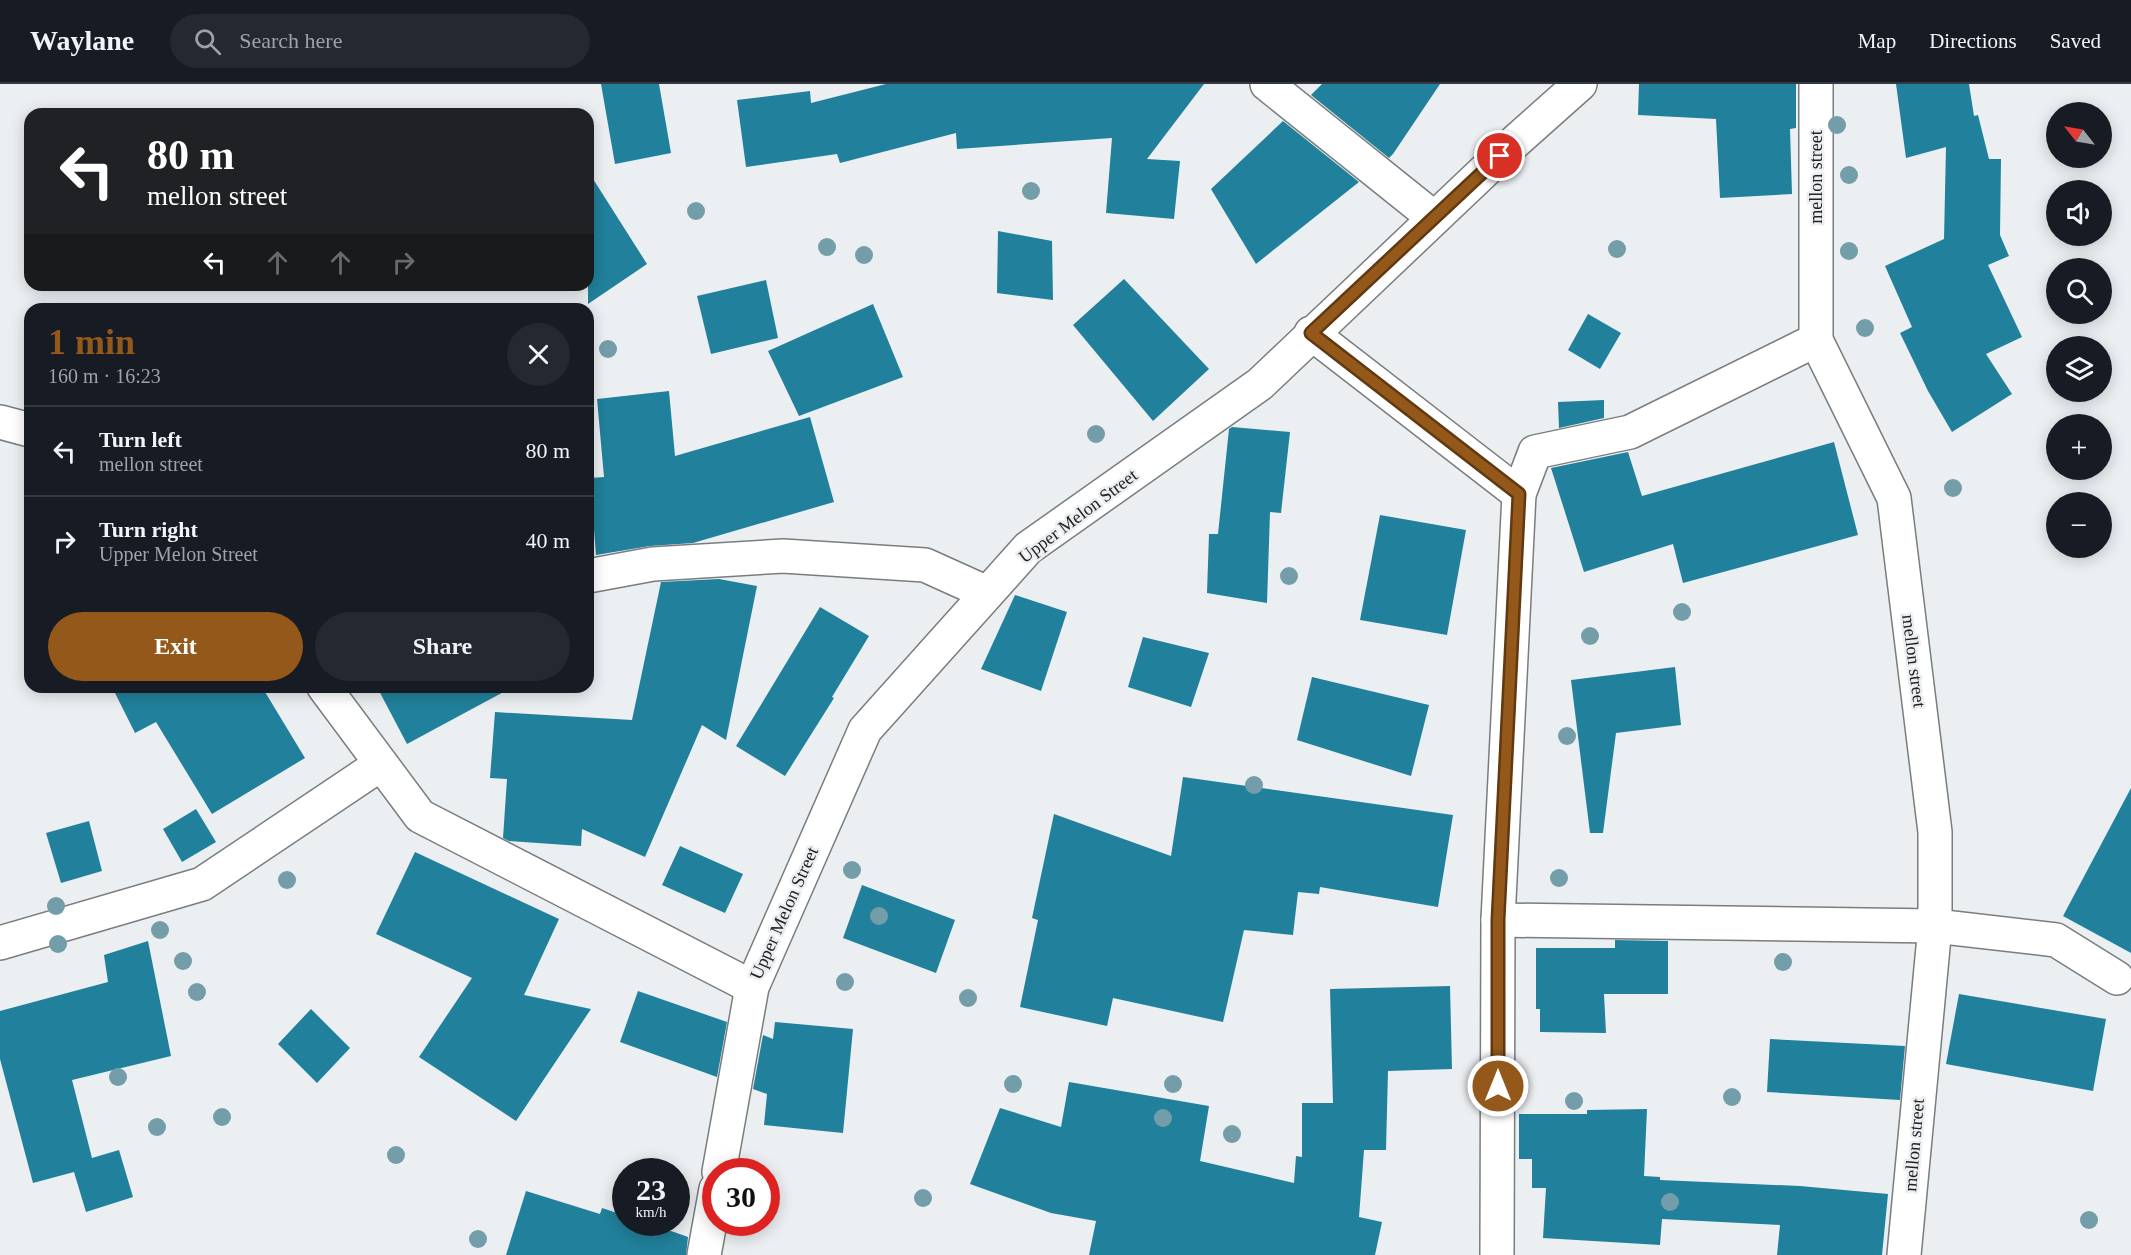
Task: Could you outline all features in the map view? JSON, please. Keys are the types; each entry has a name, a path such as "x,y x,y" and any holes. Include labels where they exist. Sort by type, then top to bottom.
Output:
{"street":[{"path":"1267,84 1434,218"},
{"name":"Upper Melon Street","path":"721,1158 752,987 865,729 1028,548 1260,384 1311,333 1580,84"},
{"name":"mellon street","path":"1816,84 1816,340 1894,498 1935,832 1935,926 1904,1255"},
{"path":"1311,333 1519,494"},
{"path":"1497,1255 1498,920 1519,494 1535,452 1630,432 1816,340"},
{"path":"0,422 24,428"},
{"path":"594,575 653,564 783,556 925,565 987,593"},
{"path":"328,693 420,816 752,987"},
{"path":"0,944 202,884 381,764"},
{"path":"1498,920 1935,926 2056,940 2117,978"},
{"path":"704,1255 707,1236"}],"building":[{"path":"601,84 659,84 671,153 615,164"},
{"path":"886,84 1204,84 1147,159 1180,161 1174,219 1106,213 1112,138 957,149 956,133 840,163 837,154 746,167 737,100 810,91 811,103"},
{"path":"1322,84 1440,84 1389,158 1311,95"},
{"path":"1639,84 1796,84 1796,128 1790,129 1792,194 1720,198 1716,119 1638,115"},
{"path":"1896,84 1969,84 1974,116 1978,115 1989,159 2001,159 2000,235 2009,256 1988,265 2022,337 1986,354 2012,394 1952,432 1928,391 1900,333 1912,327 1885,266 1944,239 1946,147 1906,158"},
{"path":"1283,121 1359,182 1256,264 1211,189"},
{"path":"594,180 647,264 588,303 588,291 594,291"},
{"path":"998,231 1052,241 1053,300 997,293"},
{"path":"1124,279 1209,369 1153,421 1073,325"},
{"path":"766,280 778,338 711,354 697,296"},
{"path":"873,304 903,377 799,416 768,351"},
{"path":"1588,314 1621,333 1600,369 1568,350"},
{"path":"669,391 675,456 810,417 834,502 693,543 650,546 596,555 594,478 604,477 597,399"},
{"path":"1604,400 1604,418 1559,428 1558,402"},
{"path":"1232,427 1290,432 1281,513 1270,512 1267,603 1207,593 1209,534 1218,534 1229,429"},
{"path":"1834,442 1858,535 1683,583 1673,544 1584,572 1551,468 1628,452 1642,496"},
{"path":"1380,515 1466,530 1447,635 1360,620"},
{"path":"719,579 757,586 726,740 702,725 645,857 582,829 581,846 509,841 503,838 507,779 490,778 495,712 632,720 661,582"},
{"path":"1015,595 1067,612 1041,691 981,669"},
{"path":"820,607 869,636 832,697 834,698 785,776 736,746"},
{"path":"1143,637 1209,653 1191,707 1128,687"},
{"path":"1675,667 1681,725 1616,733 1603,833 1590,833 1571,680"},
{"path":"1312,677 1429,705 1411,776 1297,740"},
{"path":"115,693 266,693 305,758 212,814 156,722 135,733"},
{"path":"380,693 502,693 407,744"},
{"path":"1183,777 1453,815 1438,907 1320,887 1319,894 1298,892 1293,935 1244,930 1223,1022 1113,998 1107,1026 1020,1007 1038,920 1032,918 1054,814 1171,856"},
{"path":"2131,788 2131,953 2063,916"},
{"path":"196,809 216,842 182,862 163,829"},
{"path":"89,821 102,871 61,883 46,833"},
{"path":"680,846 743,874 725,913 662,885"},
{"path":"415,852 559,919 524,995 591,1009 516,1121 419,1057 472,978 376,934"},
{"path":"862,885 955,920 936,973 843,938"},
{"path":"1615,940 1668,941 1668,994 1604,994 1606,1033 1540,1032 1540,1009 1536,1009 1536,948 1615,948"},
{"path":"148,941 171,1056 72,1080 92,1158 119,1150 133,1197 86,1212 74,1172 33,1183 0,1059 0,1011 108,982 104,955"},
{"path":"1450,986 1452,1069 1388,1071 1386,1150 1364,1150 1359,1217 1382,1222 1375,1255 1089,1255 1096,1221 1051,1213 970,1184 1000,1108 1061,1127 1069,1082 1209,1106 1200,1161 1294,1183 1296,1156 1302,1157 1302,1103 1333,1103 1330,989"},
{"path":"638,991 727,1022 717,1077 620,1042"},
{"path":"1959,994 2106,1019 2093,1091 1946,1064"},
{"path":"311,1009 350,1048 317,1083 278,1044"},
{"path":"775,1022 853,1029 843,1133 764,1125 767,1094 753,1089 763,1035 773,1039"},
{"path":"1770,1039 1905,1046 1900,1100 1767,1092"},
{"path":"1647,1109 1644,1176 1660,1177 1660,1180 1800,1186 1888,1194 1882,1255 1777,1255 1780,1225 1662,1219 1660,1245 1543,1238 1546,1188 1532,1188 1532,1159 1519,1159 1519,1114 1587,1114 1587,1110"},
{"path":"526,1191 600,1214 602,1208 612,1211 612,1236 688,1237 686,1255 506,1255"}],"route":[{"path":"1498,1086 1498,920 1519,494 1311,333 1500,156"}]}
